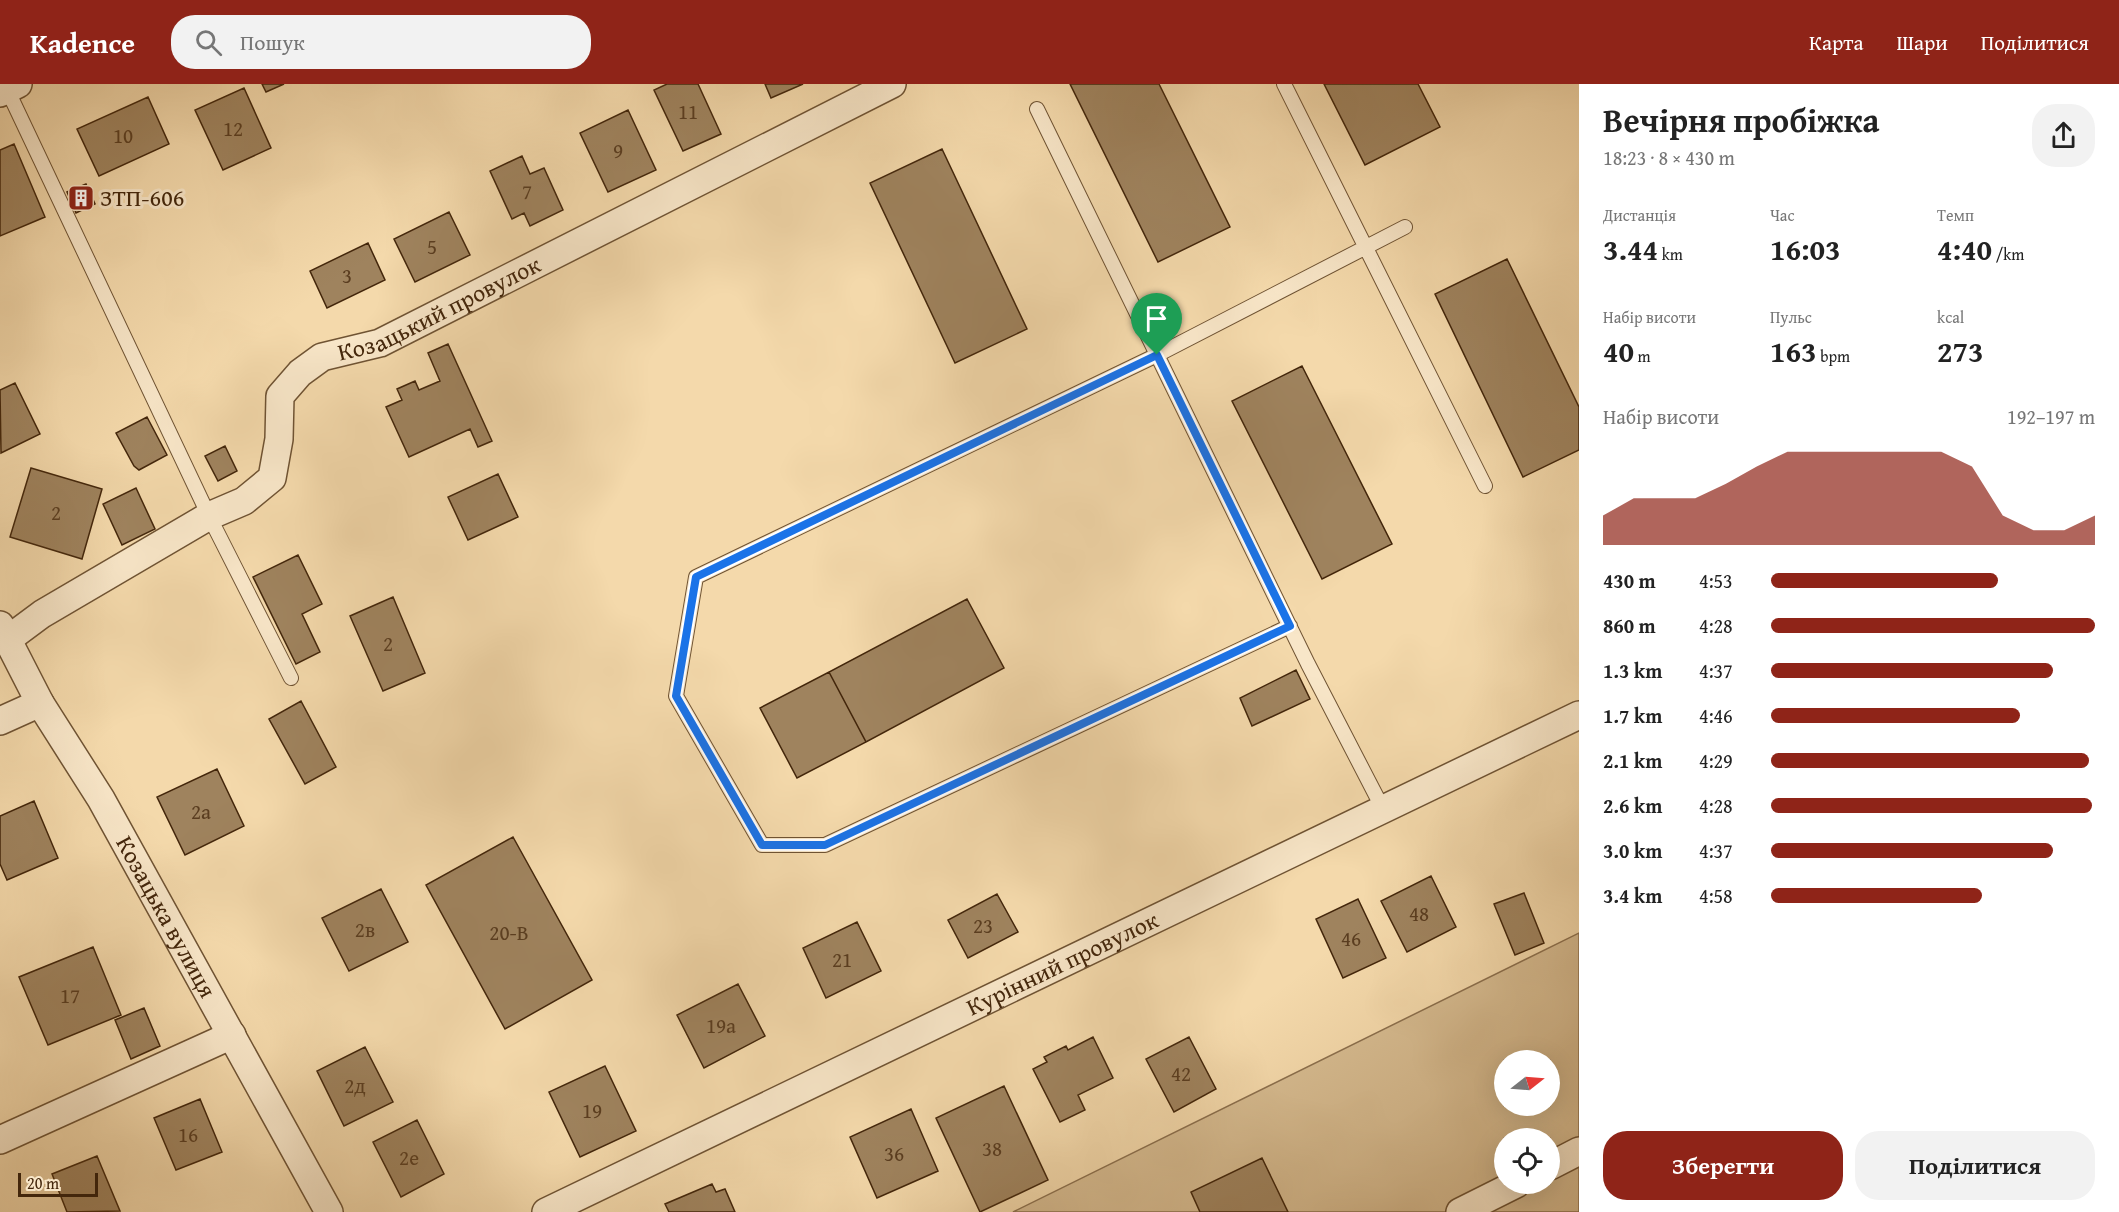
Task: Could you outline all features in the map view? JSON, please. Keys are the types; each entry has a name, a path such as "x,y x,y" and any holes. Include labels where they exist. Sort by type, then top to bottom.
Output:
{"street":[{"name":"Козацький провулок","path":"4,632 42,614 209,516 244,501 272,478 279,439 280,396 300,373 322,357 380,343 892,84"},
{"name":"Козацька вулиця","path":"4,632 40,703 101,799 329,1212"},
{"path":"0,721 40,703"},
{"name":"Курінний провулок","path":"546,1212 1579,715"},
{"path":"0,1140 232,1035"},
{"path":"1560,1161 1579,1151"},
{"path":"1460,1212 1496,1194"}],"lane":[{"path":"1284,84 1485,486"},
{"path":"8,89 209,516 291,678"},
{"path":"1037,109 1290,626 1383,809"},
{"path":"1290,626 825,845 762,845 676,696 696,577 1157,355 1405,227"}],"shaded area":[{"path":"1579,933 1579,1212 1013,1212"}],"building":[{"path":"262,84 284,84 266,92"},
{"path":"667,84 698,84 721,134 683,151 654,90"},
{"path":"765,84 803,84 771,98"},
{"path":"1070,84 1159,84 1230,227 1158,262"},
{"path":"1324,84 1418,84 1440,127 1365,165"},
{"path":"244,88 271,148 223,170 195,110"},
{"path":"148,97 169,144 99,176 77,129"},
{"path":"628,110 656,170 608,192 580,133"},
{"path":"14,144 45,217 0,236 0,150"},
{"path":"942,149 1027,329 955,363 870,183"},
{"path":"522,156 530,174 544,168 563,210 530,226 524,213 512,219 490,171"},
{"name":"ЗТП-606","path":"86,184 95,204 76,213 67,192"},
{"path":"449,212 470,255 415,282 394,239"},
{"path":"368,243 385,280 327,308 310,271"},
{"path":"1507,259 1579,407 1579,450 1523,477 1435,294"},
{"path":"448,344 492,441 478,447 470,429 409,457 386,407 402,400 397,389 415,381 419,390 440,381 428,353"},
{"path":"1302,366 1392,544 1322,579 1232,401"},
{"path":"15,383 40,434 1,453 0,390"},
{"path":"147,417 167,455 139,470 134,466 116,433"},
{"path":"225,446 237,471 218,481 205,456"},
{"path":"31,468 102,489 82,559 10,537"},
{"path":"498,474 518,517 468,540 448,497"},
{"path":"136,488 155,529 122,545 103,504"},
{"path":"298,555 322,604 302,614 320,652 296,664 253,577"},
{"path":"393,597 425,673 383,691 350,616"},
{"path":"967,599 1004,668 866,742 829,672"},
{"path":"1296,670 1310,699 1252,726 1240,698"},
{"path":"829,672 866,742 797,778 760,708"},
{"path":"301,701 336,767 305,784 269,719"},
{"path":"217,769 244,826 185,855 157,797"},
{"path":"34,801 58,858 7,880 0,864 0,816"},
{"path":"513,837 592,980 505,1029 426,885"},
{"path":"1431,876 1456,927 1407,952 1381,901"},
{"path":"381,889 408,942 349,971 322,918"},
{"path":"1524,893 1544,943 1515,955 1494,904"},
{"path":"997,894 1018,932 968,958 948,920"},
{"path":"1358,899 1386,958 1343,978 1316,919"},
{"path":"857,922 881,971 826,998 803,948"},
{"path":"93,947 121,1015 48,1045 19,977"},
{"path":"738,984 765,1036 704,1068 677,1015"},
{"path":"144,1008 160,1046 131,1059 115,1020"},
{"path":"1093,1037 1113,1078 1078,1095 1085,1110 1060,1122 1033,1069 1047,1062 1044,1057 1066,1046 1068,1050"},
{"path":"1189,1037 1216,1089 1174,1112 1146,1059"},
{"path":"365,1047 393,1102 344,1126 317,1071"},
{"path":"605,1066 636,1131 580,1157 549,1092"},
{"path":"1004,1086 1048,1180 980,1212 936,1118"},
{"path":"200,1099 222,1152 176,1170 154,1118"},
{"path":"911,1109 938,1171 877,1198 850,1137"},
{"path":"417,1120 444,1174 401,1197 373,1142"},
{"path":"97,1156 120,1211 67,1212 52,1174"},
{"path":"1262,1158 1288,1212 1200,1212 1191,1192"},
{"path":"712,1184 716,1192 725,1189 735,1212 669,1212 665,1204"}],"place":[{"name":"ЗТП-606","path":"81,198"}],"route":[{"path":"1157,355 1290,626 825,845 762,845 676,696 696,577 1157,355"}]}
